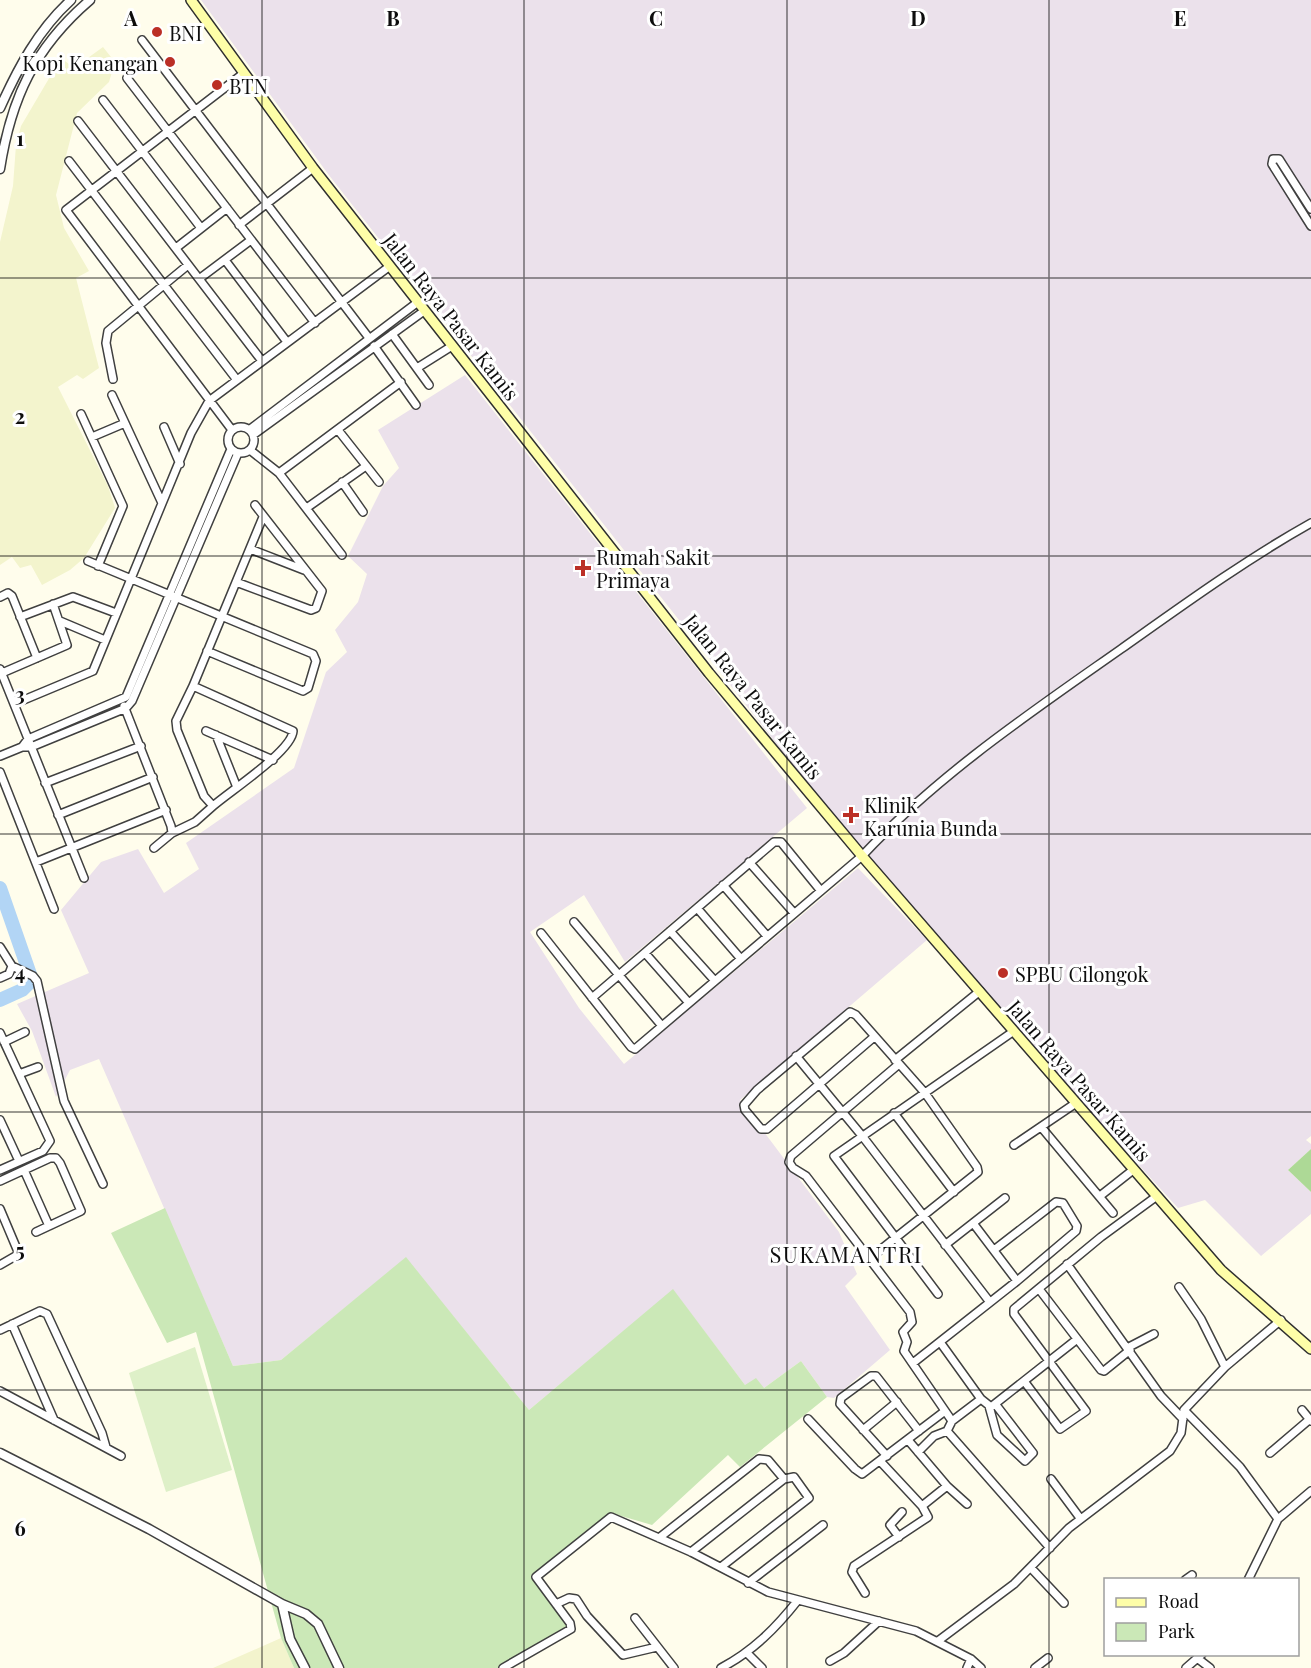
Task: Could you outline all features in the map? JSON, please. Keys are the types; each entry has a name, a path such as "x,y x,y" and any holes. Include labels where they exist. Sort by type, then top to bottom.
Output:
{"main road":[{"name":"Jalan Raya Pasar Kamis","path":"191,0 313,168 710,673 862,856 1221,1270 1281,1320 1311,1349"}],"street":[{"path":"0,108 18,69 41,33 71,0"},
{"path":"0,169 8,122 25,83 46,46 73,15 90,0"},
{"path":"142,40 369,338"},
{"path":"232,430 67,213 68,207 244,73"},
{"path":"127,78 315,323"},
{"path":"103,100 201,228"},
{"path":"78,121 262,361"},
{"path":"1311,209 1279,159 1273,159 1272,165 1311,226"},
{"path":"69,162 237,380"},
{"path":"239,225 313,168"},
{"path":"176,248 227,208"},
{"path":"199,279 251,240"},
{"path":"225,260 287,342"},
{"path":"113,379 106,337 108,331 188,265"},
{"path":"14,705 93,671 191,433 209,401 390,266"},
{"path":"251,432 418,302"},
{"path":"251,432 424,311"},
{"path":"381,330 417,368 429,385"},
{"path":"374,346 416,405"},
{"path":"417,368 452,346"},
{"path":"279,474 401,382"},
{"path":"112,395 162,503"},
{"path":"81,414 123,506 99,566"},
{"path":"92,437 125,423"},
{"path":"164,427 180,464"},
{"path":"241,427 251,432 254,443 250,450 238,453 231,448 228,439 232,430 241,427"},
{"path":"338,430 378,482"},
{"path":"0,756 22,747 31,747 126,708 132,701 231,448"},
{"path":"250,450 279,474 308,507 342,555"},
{"path":"22,747 28,739 126,697 238,453"},
{"path":"308,507 366,466"},
{"path":"342,482 363,512"},
{"path":"236,582 313,610 322,590 255,506"},
{"path":"213,806 204,796 175,725 263,517"},
{"path":"541,933 635,1048 862,856 892,824 991,740 1199,593 1311,523"},
{"path":"250,549 306,571"},
{"path":"88,561 313,654 316,661 308,688 303,691 207,651"},
{"path":"0,597 10,594 37,658"},
{"path":"20,617 73,597 116,613"},
{"path":"53,604 68,645 1,671 84,878"},
{"path":"59,621 105,640"},
{"path":"154,848 172,833 195,822 236,785 273,760 291,739 293,731 289,727 193,686"},
{"path":"121,701 126,708 166,810 172,833"},
{"path":"206,731 273,760"},
{"path":"216,735 236,785"},
{"path":"45,783 141,746"},
{"path":"0,772 54,909"},
{"path":"58,815 153,777"},
{"path":"36,862 166,810"},
{"path":"592,998 776,841 781,842 821,891"},
{"path":"749,862 794,914"},
{"path":"723,885 767,936"},
{"path":"697,908 741,959"},
{"path":"574,922 617,976 662,1026"},
{"path":"670,931 715,981"},
{"path":"0,947 12,966 33,976 40,987 64,1101 103,1184"},
{"path":"645,953 689,1003"},
{"path":"0,978 9,974 12,966"},
{"path":"952,1420 903,1348 907,1342 903,1332 912,1322 910,1312 806,1176 793,1168 789,1162 791,1156 980,992"},
{"path":"869,1259 976,1174 977,1167 925,1094 897,1062 874,1037 850,1012 796,1056 746,1102 745,1110 761,1129 767,1129 874,1037"},
{"path":"938,1294 834,1156 1014,1031"},
{"path":"4,1042 25,1032"},
{"path":"0,1033 50,1141 43,1151 0,1170"},
{"path":"796,1056 863,1137 989,1300"},
{"path":"19,1074 38,1067"},
{"path":"1014,1145 1076,1103"},
{"path":"894,1113 954,1192"},
{"path":"0,1120 19,1161"},
{"path":"1042,1128 1113,1213"},
{"path":"0,1181 56,1158 81,1207 79,1213 36,1232"},
{"path":"24,1170 49,1226"},
{"path":"1100,1196 1133,1170"},
{"path":"1024,1381 1060,1429 1085,1412 1085,1407 1014,1312 1016,1307 1067,1264 1157,1196"},
{"path":"945,1245 1005,1198"},
{"path":"912,1363 989,1300 1017,1281 1076,1231 1077,1226 1063,1203 1056,1202 994,1250"},
{"path":"0,1209 19,1252 0,1265"},
{"path":"973,1223 1017,1281"},
{"path":"1067,1264 1161,1396 1183,1419"},
{"path":"1179,1287 1201,1319 1225,1367"},
{"path":"1039,1289 1102,1371 1128,1348 1154,1334"},
{"path":"0,1330 40,1311 47,1314 102,1433 106,1447"},
{"path":"938,1641 1031,1568 1080,1518 1170,1451 1181,1433 1184,1410 1225,1367 1281,1320"},
{"path":"12,1324 54,1420"},
{"path":"992,1406 1076,1340"},
{"path":"940,1342 981,1399 992,1406 1033,1453 1025,1461 1022,1461 997,1435 992,1406"},
{"path":"887,1456 840,1404 841,1398 874,1376 879,1379 919,1431"},
{"path":"0,1391 121,1456"},
{"path":"918,1452 934,1436 947,1431 952,1420 981,1399"},
{"path":"863,1430 897,1402"},
{"path":"1184,1410 1240,1467 1278,1519"},
{"path":"1270,1454 1310,1420 1302,1410"},
{"path":"808,1419 859,1473 865,1473 945,1411"},
{"path":"947,1431 1050,1548"},
{"path":"908,1440 947,1486 967,1504"},
{"path":"0,1453 149,1529 282,1604 306,1614 318,1624 339,1668"},
{"path":"659,1539 759,1459 768,1460 784,1479"},
{"path":"865,1593 852,1569 928,1517 921,1506 880,1461"},
{"path":"691,1552 784,1479 794,1477 808,1495 806,1501 721,1567"},
{"path":"1051,1479 1080,1518"},
{"path":"921,1506 947,1486"},
{"path":"1249,1578 1263,1544 1278,1519 1311,1491"},
{"path":"899,1537 890,1525 902,1512"},
{"path":"503,1668 571,1629 570,1623 537,1580 538,1573 611,1517 691,1552 768,1592 879,1621 938,1641 971,1659 981,1668"},
{"path":"748,1583 823,1525"},
{"path":"1031,1568 1064,1603"},
{"path":"1188,1578 1192,1575"},
{"path":"556,1604 568,1598 576,1599 587,1616 623,1655 657,1647"},
{"path":"726,1667 747,1653 779,1624 798,1600"},
{"path":"282,1604 290,1639 304,1668"},
{"path":"635,1618 674,1668"},
{"path":"830,1661 844,1653 879,1621"},
{"path":"747,1653 762,1668"},
{"path":"1186,1668 1200,1656 1210,1668"},
{"path":"1035,1668 1048,1658"},
{"path":"967,1668 971,1659"}],"shaded area":[{"path":"201,0 1311,0 1311,1136 1306,1140 1311,1144 1311,1149 1288,1170 1311,1192 1311,1214 1261,1256 1205,1200 1178,1208 1083,1104 819,798 328,174"},
{"path":"465,375 807,808 625,962 584,895 530,932 579,1008 624,1064 858,868 927,940 740,1100 839,1232 857,1274 845,1286 890,1350 834,1398 827,1397 801,1361 764,1388 745,1385 673,1290 529,1410 406,1258 281,1360 233,1366 99,1059 70,1070 56,1097 32,1031 17,1004 89,973 61,910 101,862 138,849 164,893 199,869 186,843 294,768 326,672 347,652 335,630 358,602 367,574 348,556 383,486 399,468 378,430"}],"green space":[{"path":"103,47 115,62 109,82 77,113 56,195 64,228 89,271 76,278 99,368 83,379 77,375 58,387 108,486 115,508 84,558 70,570 42,585 31,565 20,568 12,557 0,565 0,242 13,186 16,145 21,126 61,58 74,68"},
{"path":"1311,1149 1311,1192 1288,1170"},
{"path":"165,1208 233,1366 281,1360 406,1257 529,1410 673,1289 745,1385 756,1378 764,1388 801,1361 827,1397 740,1467 728,1455 652,1525 611,1513 533,1579 569,1626 498,1668 294,1668 281,1638 196,1332 167,1343 111,1233"},
{"path":"195,1347 232,1470 166,1492 129,1373"},
{"path":"281,1638 294,1668 213,1668"}],"waterway":[{"path":"0,888 32,980 22,990 0,1000"}],"place":[{"name":"BNI","path":"157,32"},
{"name":"Kopi Kenangan","path":"170,62"},
{"name":"BTN","path":"217,85"},
{"name":"Rumah Sakit Primaya","path":"583,568"},
{"name":"Klinik Karunia Bunda","path":"851,815"},
{"name":"SPBU Cilongok","path":"1003,973"}],"district":[{"name":"SUKAMANTRI","path":"846,1254"}]}
